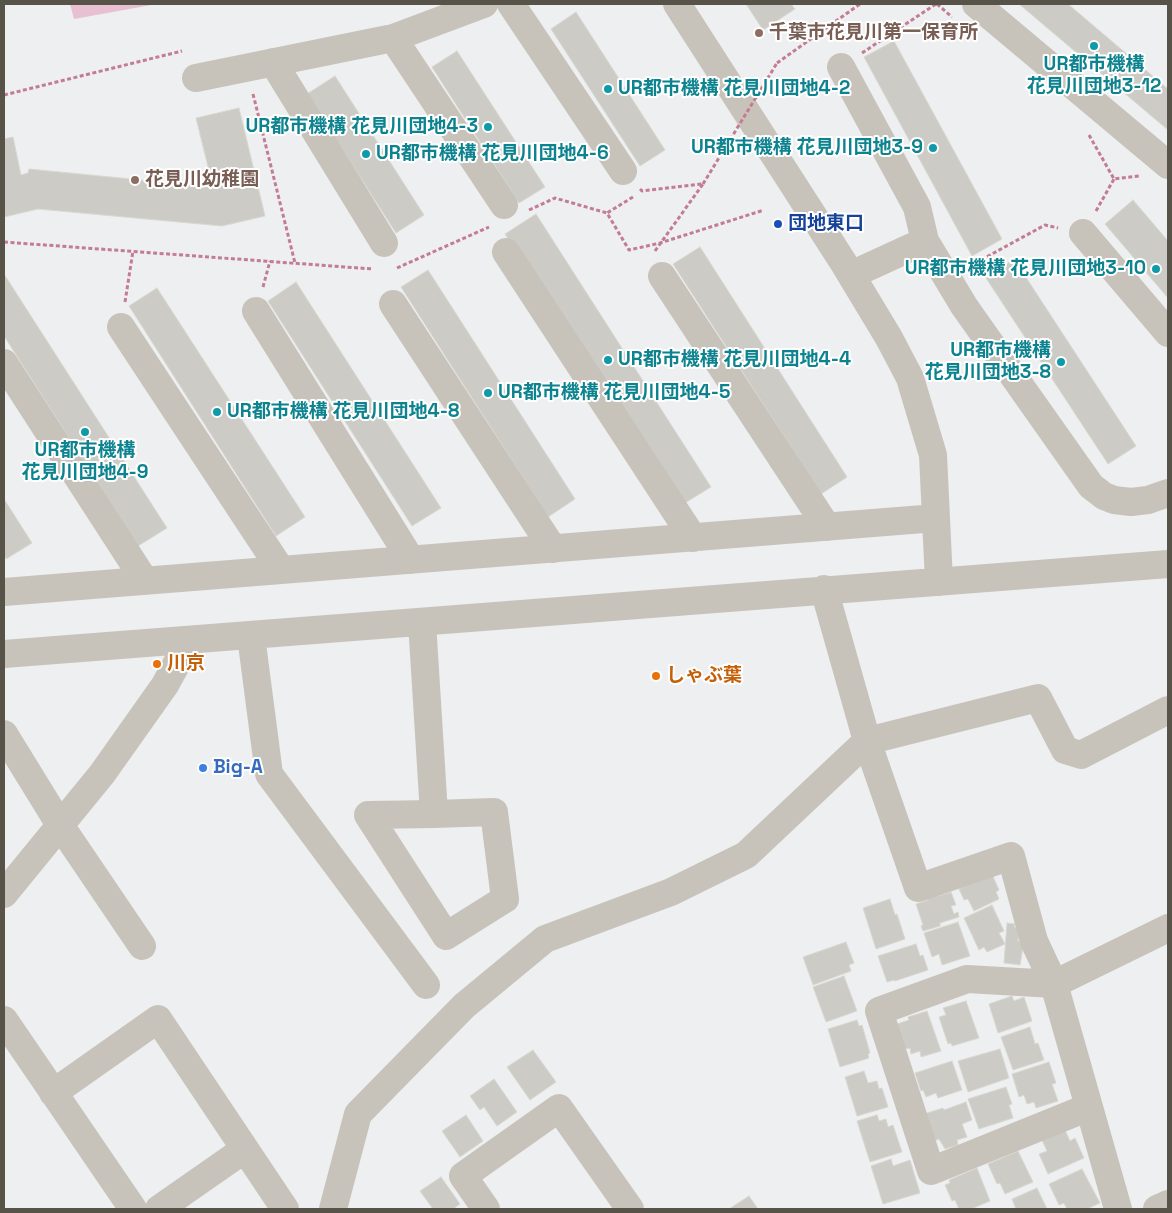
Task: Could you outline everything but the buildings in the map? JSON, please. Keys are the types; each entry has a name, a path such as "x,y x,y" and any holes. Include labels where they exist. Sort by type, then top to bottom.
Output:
{"street":[{"path":"196,78 393,38 484,4"},
{"path":"512,4 624,171"},
{"path":"677,4 851,275 889,338 910,378 933,455 939,582"},
{"path":"976,4 1168,165"},
{"path":"393,38 507,214"},
{"path":"273,62 383,256"},
{"path":"840,67 917,207 925,241 964,306 1091,486 1104,496 1114,500 1131,502 1148,500 1168,493"},
{"path":"1083,233 1168,333"},
{"path":"851,275 925,241"},
{"path":"506,252 693,538"},
{"path":"662,276 827,527"},
{"path":"393,304 553,549"},
{"path":"256,311 412,560"},
{"path":"121,327 281,570"},
{"path":"4,363 145,581"},
{"path":"6,588 145,581 936,518"},
{"path":"4,654 189,641 824,589 1168,564"},
{"path":"824,589 867,741 918,888 1011,856 1034,941 1054,984 1118,1209"},
{"path":"422,622 434,814"},
{"path":"251,636 269,774 426,986"},
{"path":"4,894 102,774 165,685 189,641"},
{"path":"333,1209 358,1114 464,1006 545,939 671,892 746,855 867,741 1038,698 1065,750 1081,754 1168,710"},
{"path":"4,734 60,825 142,946"},
{"path":"494,812 505,899 446,936 368,815 434,814 494,812"},
{"path":"1089,1107 931,1171 879,1011 968,979 1054,984 1168,928"},
{"path":"53,1093 158,1019 284,1209"},
{"path":"4,1020 132,1209"},
{"path":"486,1209 463,1176 559,1108 630,1209"},
{"path":"159,1209 245,1150"},
{"path":"1157,1209 1168,1204"}],"path":[{"path":"662,276 652,255 703,184 777,63 860,4"},
{"path":"840,67 938,4"},
{"path":"4,95 182,51"},
{"path":"246,68 295,263"},
{"path":"624,171 642,191"},
{"path":"948,278 1045,225 1083,233 1114,179"},
{"path":"607,213 642,191 703,184"},
{"path":"392,270 507,214 555,198 607,213 629,250 660,243 764,210"},
{"path":"4,242 295,263 383,256"},
{"path":"121,327 133,251"}],"shaded area":[{"path":"70,4 157,4 74,19"}],"place":[{"name":"千葉市花見川第一保育所","path":"759,33"},
{"name":"UR都市機構 花見川団地3-12","path":"1094,46"},
{"name":"UR都市機構 花見川団地4-2","path":"608,89"},
{"name":"UR都市機構 花見川団地4-3","path":"488,127"},
{"name":"UR都市機構 花見川団地3-9","path":"933,148"},
{"name":"UR都市機構 花見川団地4-6","path":"366,154"},
{"name":"花見川幼稚園","path":"135,180"},
{"name":"団地東口","path":"778,224"},
{"name":"UR都市機構 花見川団地3-10","path":"1156,269"},
{"name":"UR都市機構 花見川団地4-4","path":"608,360"},
{"name":"UR都市機構 花見川団地3-8","path":"1061,362"},
{"name":"UR都市機構 花見川団地4-5","path":"488,393"},
{"name":"UR都市機構 花見川団地4-8","path":"217,412"},
{"name":"UR都市機構 花見川団地4-9","path":"85,432"},
{"name":"川京","path":"157,664"},
{"name":"しゃぶ葉","path":"656,676"},
{"name":"Big-A","path":"203,768"}]}
